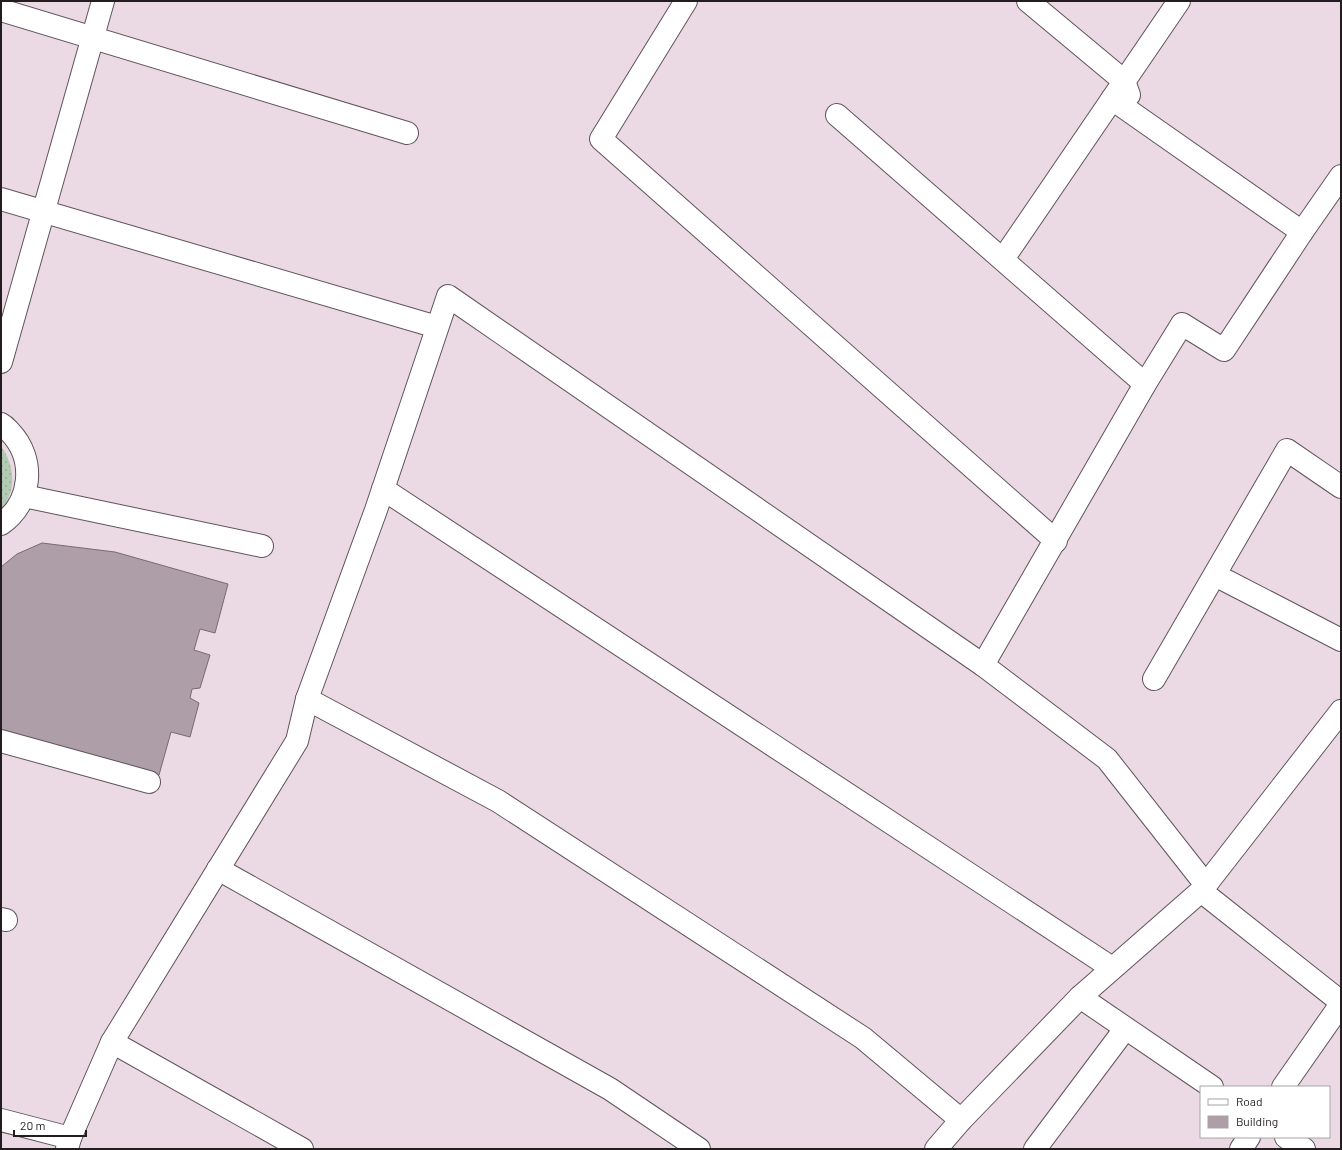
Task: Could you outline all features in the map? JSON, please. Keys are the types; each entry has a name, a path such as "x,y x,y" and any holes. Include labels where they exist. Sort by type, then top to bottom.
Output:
{"street":[{"path":"1,362 103,1"},
{"path":"686,1 601,139 1056,541"},
{"path":"1028,1 1124,81 1136,116"},
{"path":"1003,259 1179,1"},
{"path":"1,10 407,133"},
{"path":"1112,99 1302,232"},
{"path":"837,115 1145,384"},
{"path":"983,665 1056,541 1145,384 1182,324 1224,350 1341,176"},
{"path":"1,199 437,327"},
{"path":"1,1120 68,1144 112,1042 297,741 307,699 383,489 448,296 983,665 1107,759 1203,888 1341,1003 1284,1086"},
{"path":"1,424 17,440 25,457 28,477 24,496 17,509 1,524"},
{"path":"1154,679 1287,450 1341,487"},
{"path":"383,489 1112,968"},
{"path":"24,496 262,546"},
{"path":"1215,575 1341,640"},
{"path":"307,699 505,806 863,1038 961,1120"},
{"path":"936,1149 961,1120 1080,997 1203,888 1338,720"},
{"path":"1,741 149,782"},
{"path":"218,869 610,1089 699,1149"},
{"path":"1080,997 1211,1086"},
{"path":"1035,1149 1125,1028"},
{"path":"112,1042 302,1149"},
{"path":"1241,1149 1248,1138"},
{"path":"1288,1138 1304,1149"}],"green space":[{"path":"1,446 9,461 12,486 10,494 1,508"}],"building":[{"path":"42,543 115,552 228,584 215,633 200,629 194,650 210,655 200,688 192,689 190,698 199,703 190,737 171,732 159,775 1,730 1,567 17,554"}]}
